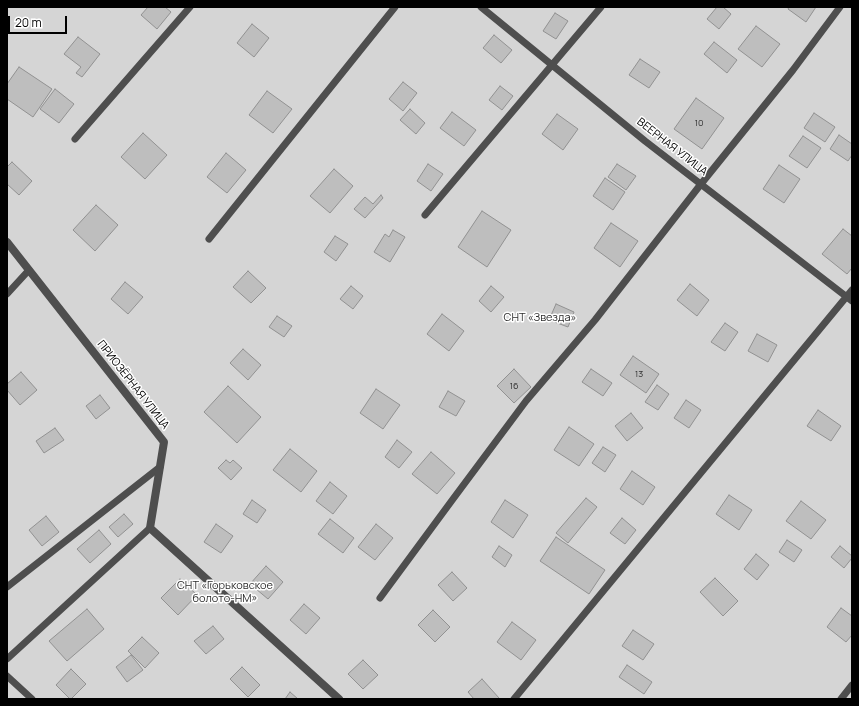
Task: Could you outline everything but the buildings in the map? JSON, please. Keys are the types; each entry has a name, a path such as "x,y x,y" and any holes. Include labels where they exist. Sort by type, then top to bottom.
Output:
{"street":[{"name":"ПРИОЗЁРНАЯ УЛИЦА","path":"7,242 164,442 150,528"},
{"path":"150,528 339,699"}],"lane":[{"path":"76,139 190,7"},
{"path":"209,239 395,7"},
{"name":"ВЕЕРНАЯ УЛИЦА","path":"481,7 645,141 849,299"},
{"path":"425,214 601,7"},
{"path":"380,598 526,401 595,320 700,184 793,70 840,7"},
{"path":"7,294 29,270"},
{"path":"514,699 849,299 852,290"},
{"path":"7,587 160,467"},
{"path":"7,659 150,528"},
{"path":"7,676 32,699"},
{"path":"841,699 852,685"}],"green space":[{"name":"СНТ «Звезда»","path":"7,7 852,7 852,699 7,699"}],"park label":[{"name":"СНТ «Горьковское болото-НМ»","path":"225,592"}]}
